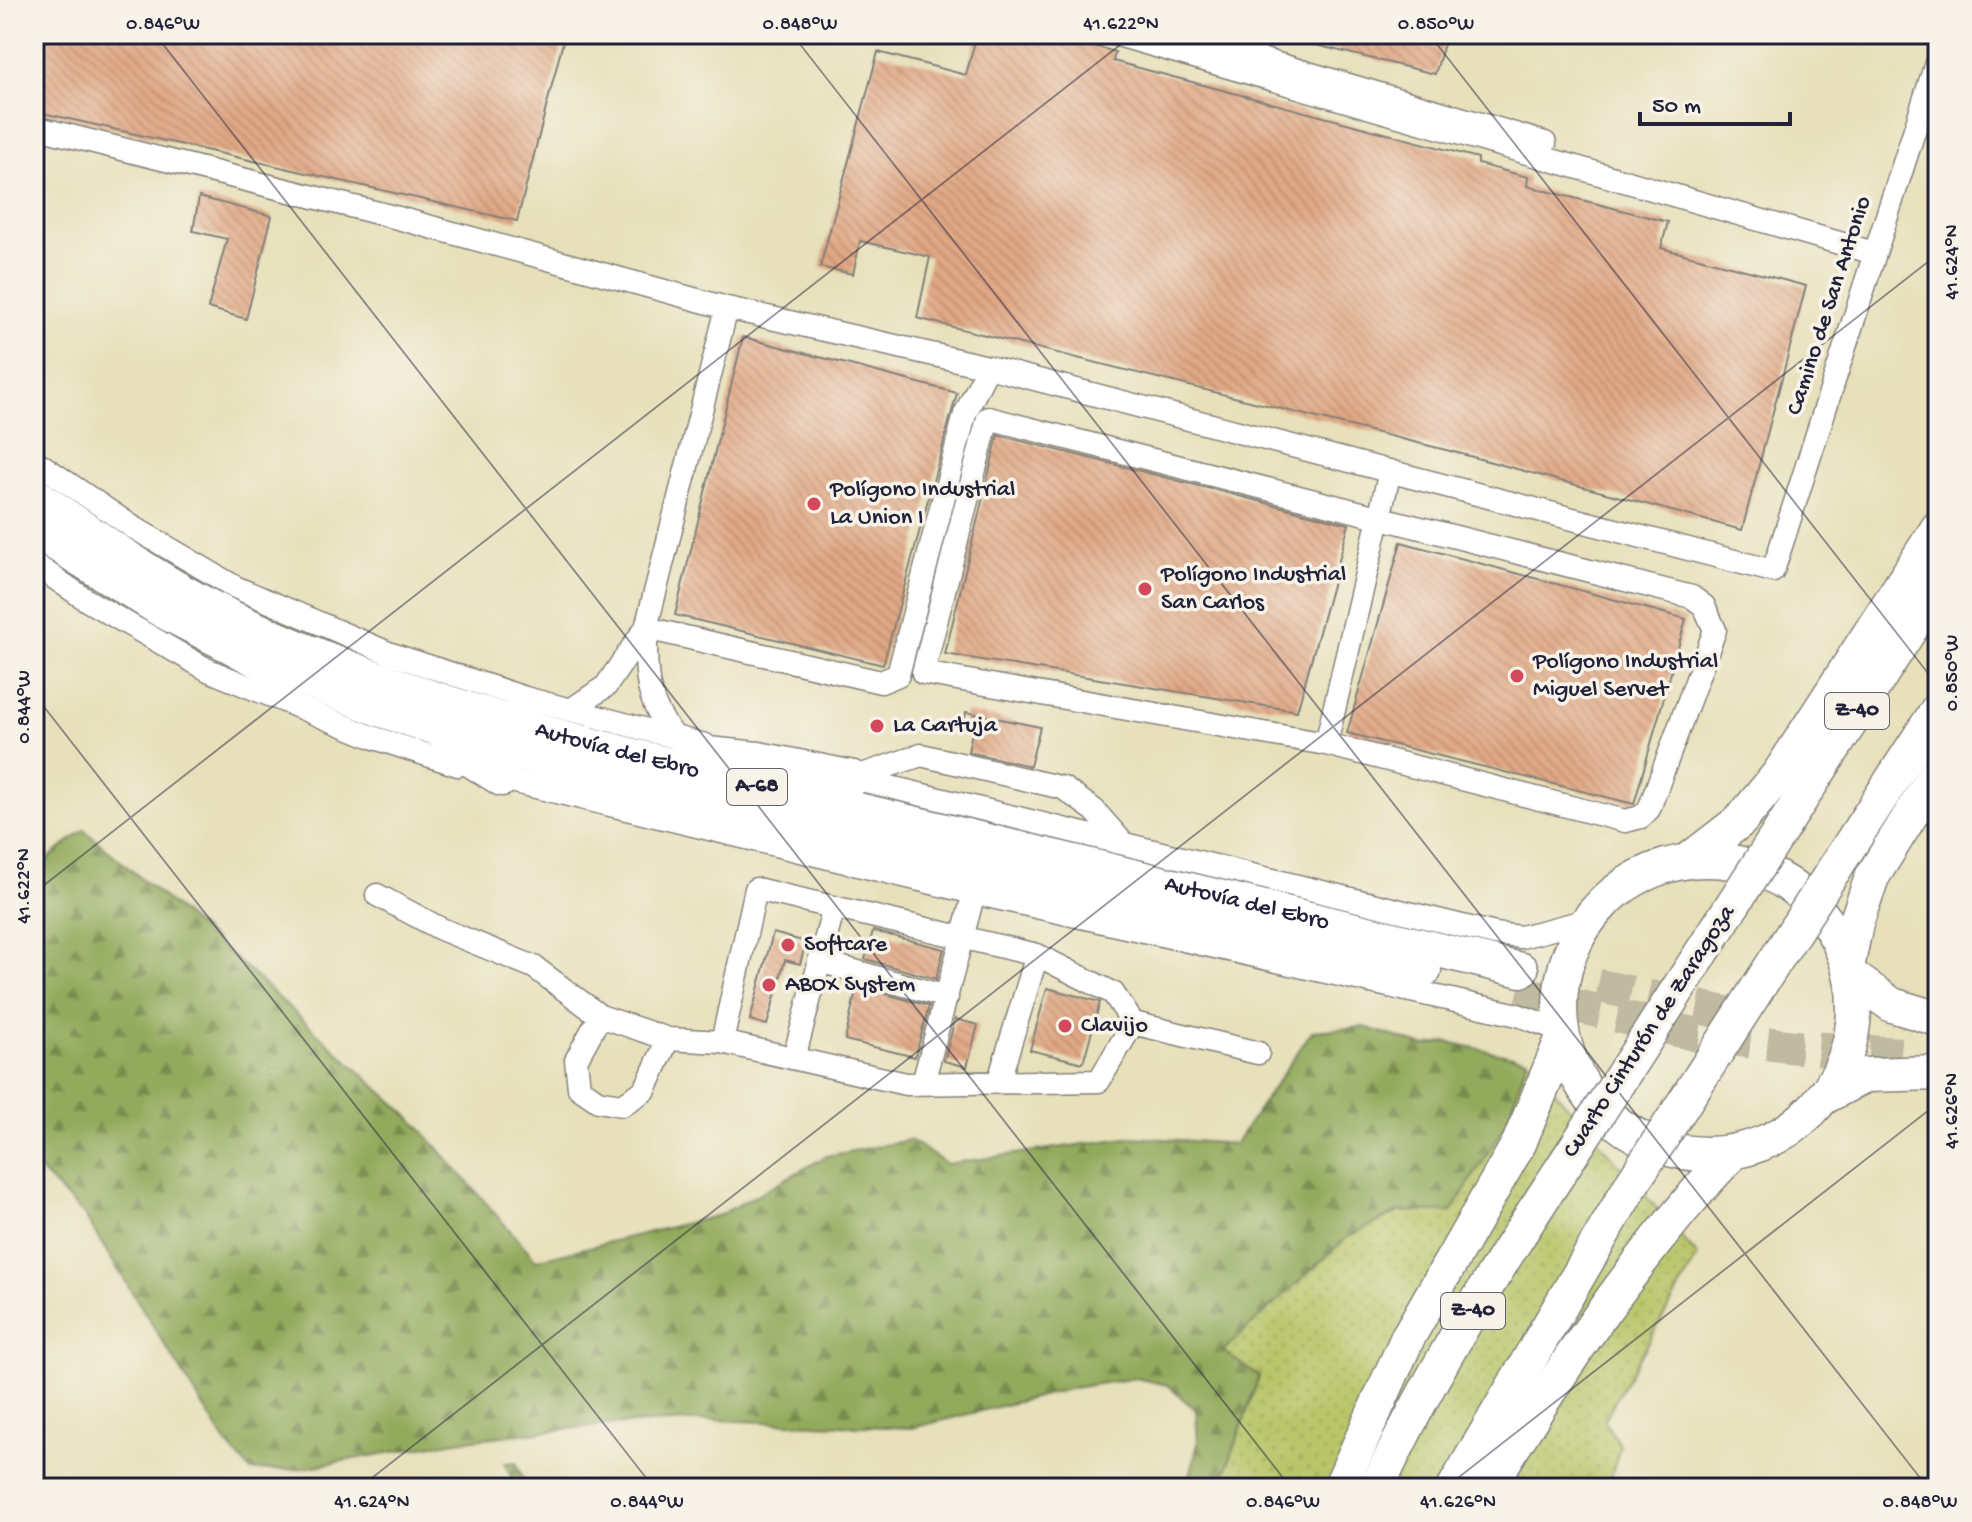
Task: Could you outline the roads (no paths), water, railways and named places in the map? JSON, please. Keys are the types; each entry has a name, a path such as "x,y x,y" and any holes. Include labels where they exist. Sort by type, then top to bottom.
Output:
{"highway":[{"name":"Autovía del Ebro","path":"34,494 117,551 226,615 385,682 583,742 750,786 1520,981 796,826 510,752 379,709 265,664 165,612 34,530"},
{"path":"1688,861 1741,820 1779,774 1938,528"},
{"name":"Cuarto Cinturón de Zaragoza","path":"1377,1488 1413,1413 1522,1230 1938,586"},
{"path":"265,664 290,690 373,725 465,756 502,779"},
{"name":"Z-40","path":"1454,1488 1633,1182 1938,709"},
{"path":"583,742 758,759 853,778"},
{"path":"1822,1098 1837,1075 1850,1040 1854,1002 1849,969 1856,923 1872,877 1938,771"},
{"path":"1340,1488 1408,1337 1519,1143 1561,1035 1564,971 1588,920 1608,898 1632,880 1659,868 1688,861 1738,863 1785,881 1822,915 1849,969 1892,1005 1938,1019"},
{"path":"1561,1035 1583,1088 1623,1129 1676,1151 1733,1152 1782,1133 1822,1098 1866,1075 1938,1073"},
{"path":"1938,1036 1901,1044 1938,1054"},
{"path":"1488,1488 1610,1297 1691,1195 1733,1152"}],"street":[{"path":"1114,34 1874,253"},
{"path":"1176,34 1798,218 1836,243"},
{"name":"Camino de San Antonio","path":"1390,471 1773,571 1938,57"},
{"path":"34,127 398,218 727,308 988,367 1390,471 1326,744"},
{"path":"674,736 652,706 646,665 646,628 727,308"},
{"path":"988,367 988,418 923,673 1326,744 1633,821 1649,809 1715,630 1704,606 1692,597 988,418"},
{"path":"646,628 881,682 898,675 903,667 965,414 988,367"},
{"path":"34,460 131,526 235,587 391,654 525,698 758,759"},
{"path":"34,564 88,601 208,670 372,737 502,779 974,893 1518,1015 1561,1035"},
{"path":"572,709 606,686 646,628"},
{"path":"853,778 921,755 1045,783 1078,796 1123,843"},
{"path":"853,778 1495,934 1521,937 1588,920"},
{"path":"722,1042 756,889 1037,955 1113,993 1133,1023 1258,1053"},
{"path":"923,1083 974,893"},
{"path":"377,895 441,929 534,967 600,1016 668,1039 722,1042 906,1084 999,1080 1099,1081 1133,1023"},
{"path":"794,1058 834,907"},
{"path":"999,1080 1037,955"},
{"path":"819,961 947,997"},
{"path":"600,1016 576,1060 579,1088 598,1101 622,1105 645,1090 668,1039"}],"tunnel":[{"path":"1548,975 1754,1019"},
{"path":"1518,992 1698,1035 1796,1047 1901,1054"}],"place":[{"name":"Polígono Industrial La Union I","path":"814,504"},
{"name":"Polígono Industrial San Carlos","path":"1145,589"},
{"name":"Polígono Industrial Miguel Servet","path":"1517,676"},
{"name":"La Cartuja","path":"877,726"},
{"name":"Softcare","path":"788,945"},
{"name":"ABOX System","path":"769,985"},
{"name":"Clavijo","path":"1065,1026"}]}
